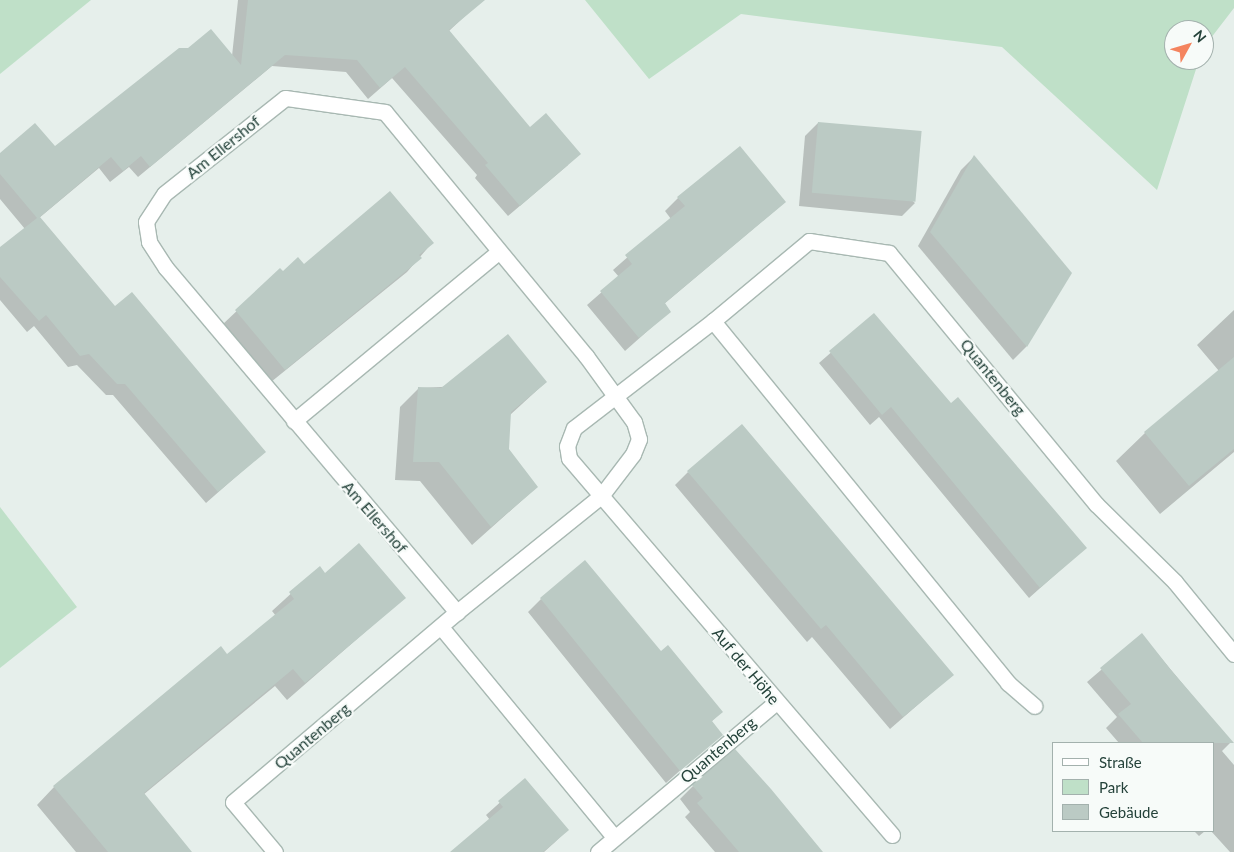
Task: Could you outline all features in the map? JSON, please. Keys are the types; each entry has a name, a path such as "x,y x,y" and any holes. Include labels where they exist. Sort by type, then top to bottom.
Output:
{"street":[{"name":"Am Ellershof","path":"457,612 166,268 149,242 146,222 164,194 284,98 385,112 616,395"},
{"name":"Quantenberg","path":"601,496 569,458 567,446 574,428 713,321 809,242 889,253 1096,504 1175,582 1234,654"},
{"path":"294,421 498,252"},
{"path":"713,321 1008,683 1034,706"},
{"name":"Quantenberg","path":"275,852 233,802 457,612 601,496 633,454 639,439 634,422 616,395"},
{"name":"Auf der Höhe","path":"601,496 892,835"},
{"path":"441,627 614,837"},
{"name":"Quantenberg","path":"598,852 776,702"}],"green space":[{"path":"0,0 91,0 0,74"},
{"path":"585,0 1234,0 1234,8 1214,34 1214,20 1164,20 1164,70 1196,70 1157,190 1002,47 741,14 649,79"},
{"path":"0,507 77,607 0,668"}],"building":[{"path":"248,0 485,0 449,30 530,127 546,113 581,154 520,206 485,165 488,163 405,67 380,88 357,60 285,55 150,167 141,156 123,171 111,157 40,217 115,306 132,292 266,452 218,492 125,384 117,384 89,354 80,356 46,315 39,321 0,277 0,247 37,218 0,174 0,153 35,123 55,146 179,48 188,48 211,29 241,65"},
{"path":"818,122 922,131 915,202 812,193"},
{"path":"740,146 786,202 665,303 671,312 639,338 600,291 632,264 625,255 685,206 677,197"},
{"path":"974,155 1072,273 1027,347 930,232"},
{"path":"390,191 434,243 419,255 422,258 285,370 235,310 280,268 283,271 298,257 304,264"},
{"path":"874,313 951,403 958,397 1087,548 1040,588 891,407 882,415 829,351"},
{"path":"508,334 547,382 511,412 509,449 538,487 491,527 439,462 413,462 418,387 441,388"},
{"path":"1234,357 1234,449 1189,486 1144,432"},
{"path":"742,424 954,675 903,717 826,625 821,629 687,471"},
{"path":"359,543 406,598 305,683 293,669 144,793 192,852 108,852 53,786 221,646 227,654 294,599 289,592 320,566 325,573"},
{"path":"585,560 661,651 668,645 723,712 712,721 723,735 680,771 540,598"},
{"path":"1142,633 1234,743 1142,742 1118,714 1131,704 1100,668"},
{"path":"735,749 823,852 739,852 697,803 703,798 692,785"},
{"path":"525,778 569,830 543,852 450,852 503,807 498,801"}]}
